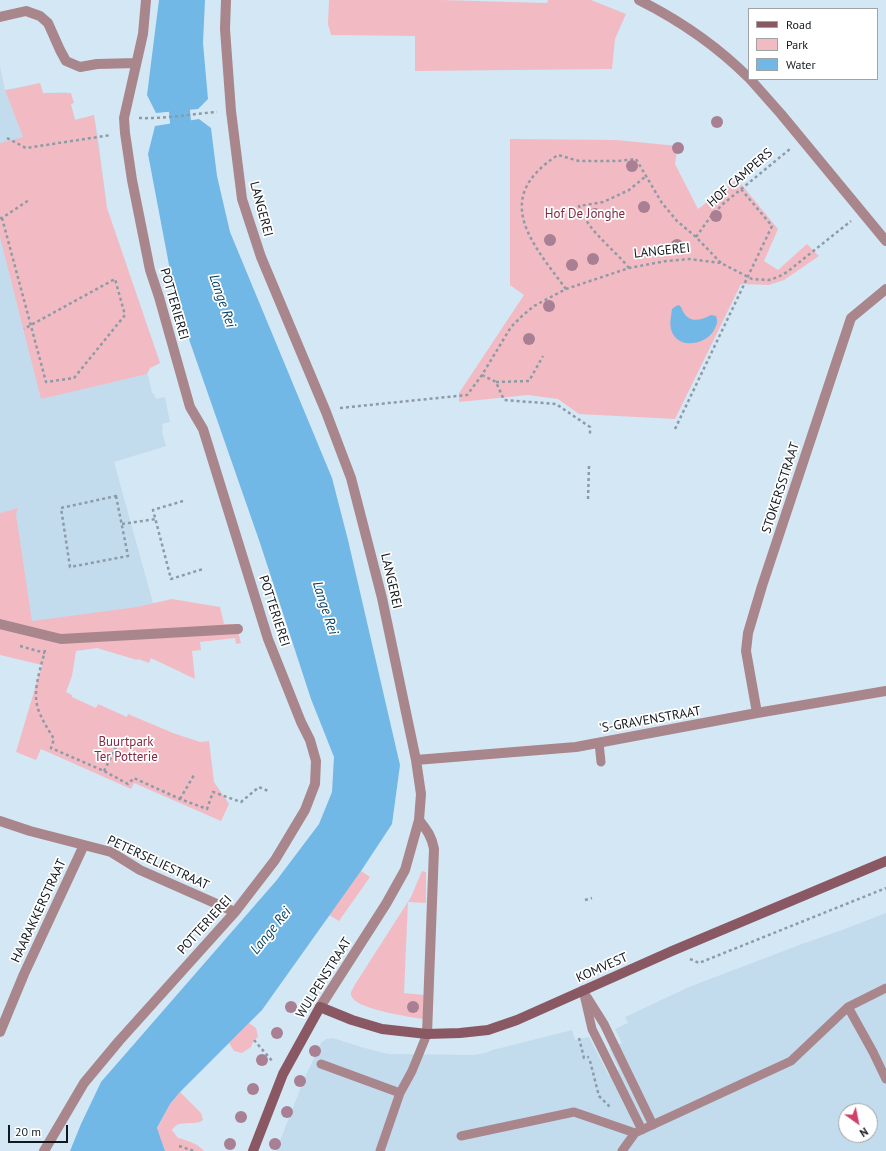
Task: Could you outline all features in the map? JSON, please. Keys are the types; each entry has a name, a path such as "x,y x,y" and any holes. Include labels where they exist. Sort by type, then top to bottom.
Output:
{"street":[{"name":"POTTERIEREI","path":"44,1151 84,1083 119,1041 235,912 275,860 305,810 315,784 316,761 310,740 301,722 268,639 203,429 190,407 150,270 132,180 124,118 143,34 146,0"},
{"name":"LANGEREI","path":"226,0 225,29 231,111 242,199 261,257 326,412 351,478 382,598 416,760"},
{"path":"639,0 685,26 711,45 748,76"},
{"path":"0,17 26,11 40,16 48,23 66,60 80,66 136,63"},
{"path":"752,80 886,241"},
{"name":"STOKERSSTRAAT","path":"757,713 746,652 748,633 762,586 851,318 886,289"},
{"path":"0,624 61,639 238,629"},
{"name":"'S-GRAVENSTRAAT","path":"416,760 576,747 757,713 886,691"},
{"name":"WULPENSTRAAT","path":"253,1151 283,1074 320,1007 386,904 405,870 419,820 421,794 416,760"},
{"path":"419,820 429,833 434,849 427,1034"},
{"name":"PETERSELIESTRAAT","path":"0,821 30,831 111,852 140,870 235,912"},
{"name":"HAARAKKERSTRAAT","path":"0,1032 24,974 84,845"},
{"name":"KOMVEST","path":"320,1007 352,1020 382,1029 427,1034 488,1030 517,1020 672,951 886,861"}],"lane":[{"path":"599,742 601,762"},
{"path":"622,1151 638,1132 791,1061 848,1007 886,988"},
{"path":"584,990 604,1024 653,1125"},
{"path":"584,990 592,1029 638,1132"},
{"path":"848,1007 886,1079"},
{"path":"380,1151 400,1093 412,1071 427,1034"},
{"path":"321,1064 400,1093"},
{"path":"461,1136 574,1112 638,1132"}],"path":[{"path":"124,118 152,119 231,111"},
{"path":"7,138 26,148 125,134"},
{"name":"HOF CAMPERS","path":"696,237 720,207 802,139"},
{"path":"566,289 543,258 526,228 522,214 524,192 530,180 537,170 558,154 579,161 618,161 636,159 662,203 677,221 696,237 721,263"},
{"path":"629,268 586,222 579,206 603,202 629,190 646,176"},
{"path":"675,429 772,226 741,189"},
{"path":"24,329 31,325 115,279 125,315 74,378 46,382 31,325 1,218 29,200"},
{"name":"LANGEREI","path":"326,412 341,407 467,395 482,375 511,327 534,306 566,289 629,268 666,261 689,259 721,263 752,278 769,280 787,272 862,212"},
{"path":"482,375 496,382 529,381 543,356"},
{"path":"496,382 504,400 556,404 590,427 590,435"},
{"path":"588,499 589,466"},
{"path":"116,496 122,524 128,556 70,568 61,508 116,496"},
{"path":"183,501 153,510 171,579 203,569"},
{"path":"122,524 156,518"},
{"path":"49,636 36,691 38,708 45,725 54,739 51,748 104,771 128,784 134,778 180,799 207,809 213,792 240,802 259,788 268,791"},
{"path":"104,771 119,741"},
{"path":"180,799 194,775"},
{"path":"672,951 699,964 886,888"},
{"path":"586,900 592,898"},
{"path":"254,1040 273,1062"},
{"path":"179,1146 194,1151"}],"shaded area":[{"path":"0,66 5,90 40,83 43,93 67,92 75,120 94,115 107,208 160,363 150,368 147,374 152,393 156,399 165,397 170,422 162,424 162,431 166,446 114,462 158,621 0,638"},
{"path":"886,913 886,1151 276,1151 305,1077 321,1043 326,1039 333,1038 388,1054 474,1055 572,1030 575,1040 589,1037 609,1076 619,1070 609,1049 622,1043 615,1029 628,1023 625,1017 689,987"}],"green space":[{"path":"329,0 441,0 547,3 548,0 591,0 626,14 615,39 612,69 415,71 415,36 331,35 328,24"},
{"path":"40,83 43,93 71,93 74,103 71,104 75,120 94,115 107,208 160,363 150,368 147,374 41,399 0,237 0,143 23,137 5,90"},
{"name":"Hof De Jonghe","path":"510,139 616,140 678,146 675,164 698,209 737,179 778,229 764,261 778,270 807,244 819,256 784,280 769,285 741,284 675,419 579,414 558,399 528,395 459,402 459,393 524,295 510,285"},
{"name":"Buurtpark Ter Potterie","path":"18,508 16,514 32,621 137,607 172,599 220,607 224,624 236,624 241,643 236,644 235,638 200,642 201,650 192,651 195,679 151,658 149,663 97,648 76,651 72,676 66,692 72,695 72,697 96,708 98,704 127,717 128,714 173,733 200,742 209,741 214,782 229,804 221,821 134,783 131,789 41,749 36,760 16,752 42,665 0,655 0,513"},
{"path":"361,871 370,877 339,921 329,915"},
{"path":"422,871 426,872 426,903 408,902 404,993 424,995 423,1019 383,1012 371,1008 354,1000 351,995 354,986 411,897"},
{"path":"249,1023 256,1028 258,1037 254,1040 251,1047 242,1053 234,1051 229,1043"},
{"path":"180,1092 201,1113 203,1120 195,1123 179,1124 172,1130 178,1138 199,1146 204,1151 165,1151 157,1129 170,1104"}],"water":[{"path":"159,0 205,0 203,43 208,99 198,109 156,113 147,95"},
{"path":"199,119 211,128 217,176 230,232 332,478 348,540 400,765 392,824 361,871 262,1010 180,1092 170,1104 157,1128 165,1151 70,1151 101,1082 276,881 319,824 332,792 334,757 311,699 260,543 176,302 148,154 155,126"},
{"path":"679,305 686,316 693,320 702,319 711,315 716,316 717,324 711,334 694,343 687,343 676,338 672,332 670,324 672,309"}],"waterway":[{"name":"Lange Rei","path":"177,82 183,151"}]}
